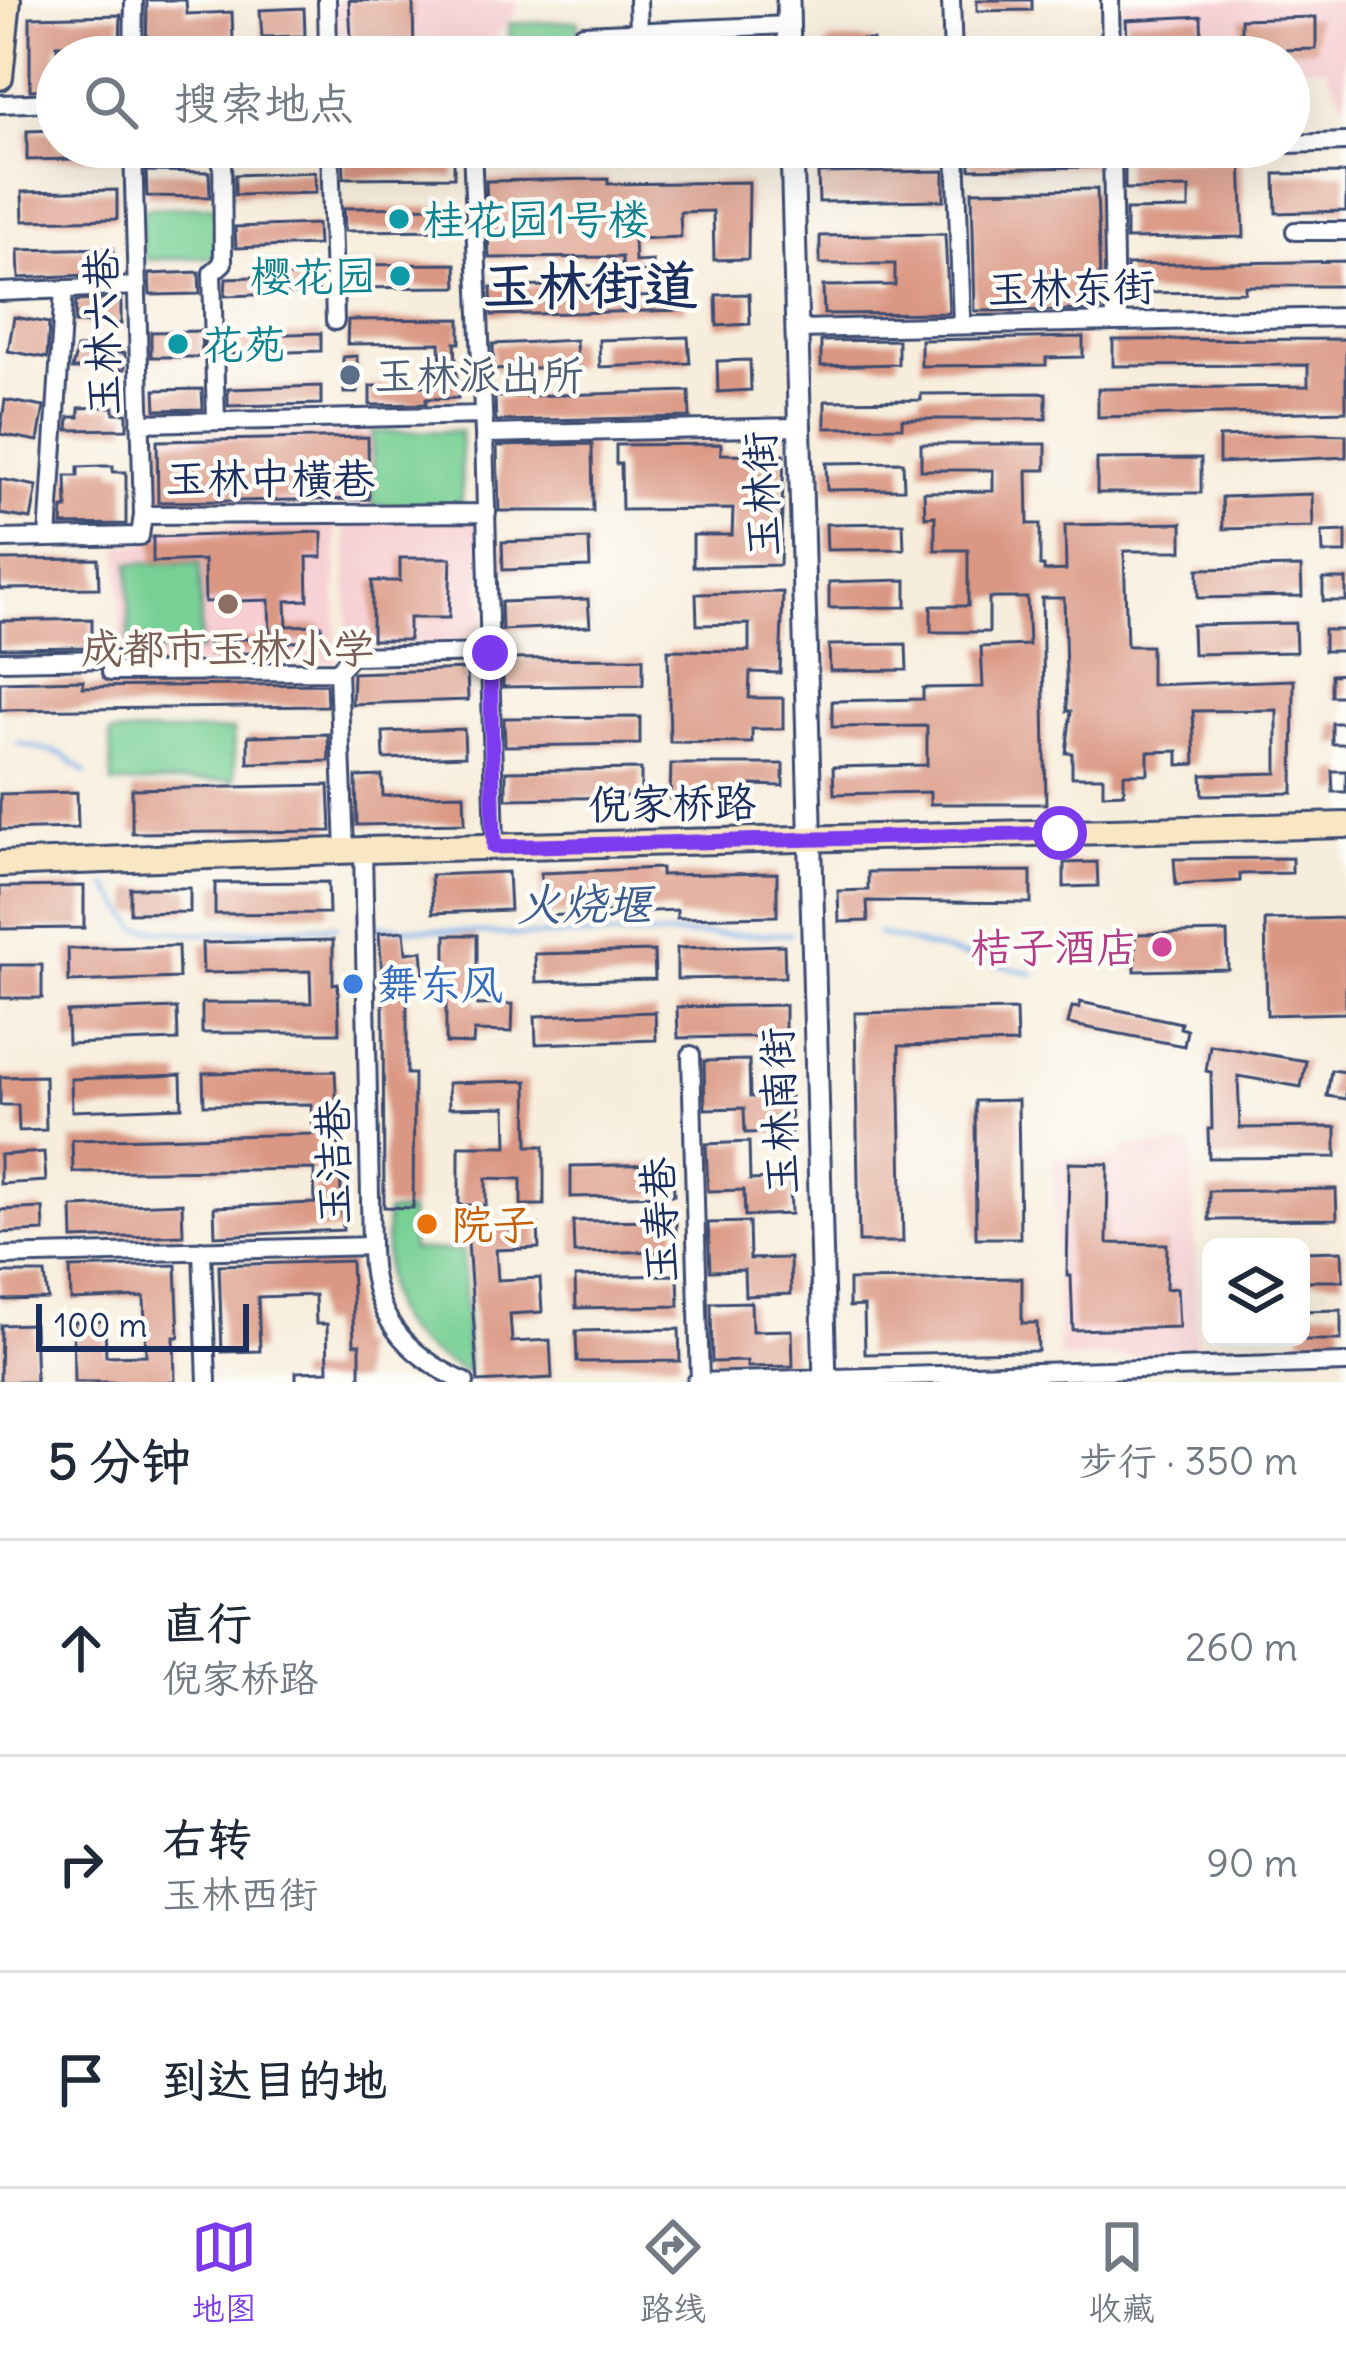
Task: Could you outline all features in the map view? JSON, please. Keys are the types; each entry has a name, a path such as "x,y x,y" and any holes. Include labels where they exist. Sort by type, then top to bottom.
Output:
{"main road":[{"path":"0,77 8,0"},
{"name":"倪家桥路","path":"0,864 354,850 1346,826"}],"street":[{"path":"133,36 134,0"},
{"path":"328,0 328,36"},
{"path":"638,0 639,32"},
{"path":"788,0 788,36"},
{"path":"951,0 952,36"},
{"path":"1109,0 1110,36"},
{"path":"583,36 788,25"},
{"path":"0,104 36,102"},
{"path":"1310,143 1346,142"},
{"name":"玉林六巷","path":"133,168 142,515"},
{"path":"216,421 212,274 223,262 222,168"},
{"path":"330,168 334,322"},
{"path":"473,168 494,847"},
{"name":"玉林街","path":"793,168 811,839"},
{"path":"957,168 962,325"},
{"path":"1112,168 1115,322"},
{"path":"1295,231 1346,231"},
{"path":"0,292 136,286"},
{"path":"48,538 64,289"},
{"name":"玉林东街","path":"797,329 1346,316"},
{"path":"140,423 798,427"},
{"name":"玉林中横巷","path":"0,539 140,536 142,515 487,513"},
{"path":"0,661 111,659 111,672 338,671 352,656 490,653"},
{"name":"玉洁巷","path":"0,1256 370,1246 354,850 338,671"},
{"name":"玉林南街","path":"811,839 825,1380"},
{"name":"玉寿巷","path":"691,1055 698,1382"},
{"path":"370,1246 375,1294 399,1335 416,1354 465,1382"},
{"path":"202,1250 207,1382"},
{"path":"698,1382 1346,1363"}],"shaded area":[{"path":"335,0 516,0 516,12 496,36 336,36"},
{"path":"1125,0 1346,0 1346,105 1325,67 1310,67 1310,36 1126,36"},
{"path":"372,432 373,505 154,507 153,434"},
{"path":"480,519 484,643 348,646 345,521"},
{"name":"成都市玉林小学","path":"336,524 336,662 121,666 119,546 146,544 149,528"},
{"path":"1193,1145 1197,1355 1059,1358 1054,1158 1120,1156 1120,1146"}],"green space":[{"path":"578,21 579,36 509,36 509,24"},
{"path":"211,206 219,213 219,251 214,257 148,260 142,254 141,215 146,208"},
{"path":"461,431 462,504 373,505 372,432"},
{"path":"129,563 200,563 201,651 129,651"},
{"path":"233,730 235,780 112,784 110,734"},
{"path":"410,1211 412,1250 463,1250 468,1373 417,1343 393,1311 386,1270 387,1212"}],"building":[{"path":"147,0 186,0 187,14 232,12 233,36 146,36"},
{"path":"349,0 413,2 414,36 351,36"},
{"path":"977,0 1032,0 1032,10 977,11"},
{"path":"304,8 305,36 262,36 260,10"},
{"path":"121,15 120,36 36,36 36,90 30,90 30,17"},
{"path":"1201,16 1202,36 1127,36 1126,20"},
{"path":"1316,17 1316,49 1310,49 1310,36 1241,36 1241,19"},
{"path":"27,131 36,131 36,160 27,160"},
{"path":"344,168 454,168 454,177 344,178"},
{"path":"1125,168 1241,168 1244,237 1126,239 1126,210 1189,209 1189,188 1125,189"},
{"path":"146,171 209,172 210,197 147,196"},
{"path":"944,171 944,200 819,202 818,173"},
{"path":"315,172 316,193 235,195 235,175"},
{"path":"1346,173 1346,211 1276,213 1275,174"},
{"path":"608,179 608,184 749,182 748,259 714,260 713,211 680,212 681,237 634,239 635,262 653,261 653,272 636,273 637,297 665,296 665,280 684,279 686,310 492,315 491,287 623,285 622,257 489,258 486,181"},
{"path":"1097,189 1101,310 975,311 972,191"},
{"path":"117,190 117,219 23,221 22,192"},
{"name":"桂花园1号楼","path":"455,207 456,230 345,231 344,208"},
{"path":"317,224 318,245 236,248 235,227"},
{"path":"945,234 949,313 824,314 823,286 895,285 895,264 820,264 820,236"},
{"path":"113,248 113,274 19,278 18,250"},
{"path":"1346,261 1346,286 1127,293 1127,265"},
{"name":"樱花园","path":"456,264 457,287 347,288 346,265"},
{"path":"199,272 200,294 150,295 149,274"},
{"path":"317,275 318,293 225,296 226,278"},
{"path":"749,294 750,324 717,326 716,295"},
{"path":"121,299 121,324 75,323 76,301"},
{"path":"14,317 49,323 47,358 8,351"},
{"path":"460,319 460,343 455,343 458,398 370,405 370,386 442,386 440,343 347,344 348,320"},
{"name":"花苑","path":"201,331 202,357 151,357 151,332"},
{"path":"321,333 321,351 227,354 226,336"},
{"path":"688,337 690,363 600,367 599,340"},
{"path":"1083,337 1083,357 1046,358 1046,365 921,366 921,340"},
{"path":"1346,339 1346,411 1098,417 1098,389 1308,386 1308,365 1113,366 1113,340"},
{"path":"576,340 577,366 494,370 493,344"},
{"path":"898,340 898,364 821,366 821,341"},
{"path":"113,347 113,353 125,353 125,369 72,369 77,348"},
{"name":"玉林派出所","path":"357,356 357,393 344,393 343,357"},
{"path":"750,360 751,390 718,392 717,361"},
{"path":"321,386 321,404 228,406 228,389"},
{"path":"202,389 203,409 156,410 155,390"},
{"path":"689,391 690,417 496,421 495,397"},
{"path":"1046,393 1046,419 902,419 902,427 825,428 825,401"},
{"path":"5,400 44,407 38,441 0,434"},
{"path":"114,407 114,413 127,413 127,429 68,430 69,417 79,417 79,408"},
{"path":"1346,435 1346,457 1219,463 1219,437"},
{"path":"368,437 369,499 158,502 157,441"},
{"path":"592,444 593,511 499,511 497,446"},
{"path":"721,444 721,454 784,455 780,565 693,567 693,535 732,535 733,509 622,510 616,445"},
{"path":"921,444 1046,444 1046,470 1027,470 1028,524 1040,524 1044,571 1066,570 1065,525 1182,523 1182,551 1124,551 1127,646 1151,646 1151,685 1294,680 1293,793 1203,795 1202,775 1277,773 1277,710 1193,711 1195,764 1178,765 1178,751 1148,752 1148,774 1124,774 1124,793 1103,794 1103,777 1072,777 1072,753 1066,753 1071,711 1067,711 1064,598 1042,598 1046,804 930,804 930,792 834,794 833,767 927,765 927,726 832,727 832,701 923,699 923,688 983,687 981,647 1029,645 1027,598 989,598 989,632 931,632 931,606 968,606 968,550 935,550 935,516 925,517 924,492 993,491 993,470 921,470"},
{"path":"1201,458 1201,493 1097,493 1097,459"},
{"path":"903,462 904,489 827,490 826,463"},
{"path":"113,466 113,472 126,472 126,524 62,525 63,508 67,508 66,476 78,476 78,467"},
{"path":"0,479 37,486 31,519 0,514"},
{"path":"1312,494 1313,527 1223,529 1222,497"},
{"path":"903,523 904,549 827,550 826,524"},
{"path":"1346,531 1346,553 1323,553 1322,532"},
{"path":"322,532 322,557 307,557 308,600 286,601 287,626 321,625 322,641 288,642 288,652 210,654 209,640 270,638 269,600 205,602 204,560 153,562 153,537"},
{"path":"589,539 590,567 503,570 502,542"},
{"path":"400,558 451,558 449,618 409,618 409,640 372,640 372,581 400,581"},
{"path":"98,559 99,588 0,589 0,560"},
{"path":"1301,567 1302,596 1198,598 1198,569"},
{"path":"1323,579 1346,579 1346,601 1323,601"},
{"path":"906,580 906,607 829,608 829,582"},
{"path":"783,592 780,673 750,672 749,698 783,698 783,729 752,729 752,743 670,742 668,650 749,651 749,624 697,625 696,594"},
{"path":"588,599 590,626 502,630 501,602"},
{"path":"92,619 92,647 0,648 0,621"},
{"path":"1295,623 1296,652 1193,654 1192,625"},
{"path":"1324,630 1346,630 1346,651 1324,651"},
{"path":"906,644 907,670 830,671 829,645"},
{"path":"643,658 643,685 503,687 503,659"},
{"path":"467,669 468,700 352,704 353,673"},
{"path":"1346,674 1346,696 1331,696 1331,675"},
{"path":"83,680 83,687 326,684 327,706 0,710 0,682"},
{"path":"640,717 640,744 505,746 504,718"},
{"path":"1332,723 1346,723 1346,744 1332,744"},
{"path":"464,729 465,756 384,759 383,732"},
{"path":"328,734 329,761 248,763 248,736"},
{"path":"671,764 783,764 783,786 752,785 752,799 670,799"},
{"path":"641,769 641,797 506,799 506,771"},
{"path":"1332,771 1346,771 1346,792 1333,792"},
{"path":"382,776 383,796 464,794 465,823 357,825 356,777"},
{"path":"329,785 331,831 132,833 132,789"},
{"path":"77,792 78,828 0,830 0,794"},
{"path":"1292,858 1292,873 1240,874 1240,881 1176,885 1174,859"},
{"path":"1097,862 1098,886 1064,887 1064,863"},
{"path":"661,868 661,875 777,873 777,916 677,918 677,910 542,916 541,873"},
{"path":"1031,871 1031,903 867,901 868,921 839,922 838,891 868,890 868,872"},
{"path":"508,872 510,910 433,913 431,875"},
{"path":"328,882 329,913 215,914 215,883"},
{"path":"84,886 84,928 0,929 0,887"},
{"path":"130,888 190,888 190,912 130,913"},
{"path":"1346,918 1346,1013 1267,1015 1265,920"},
{"path":"404,931 406,953 422,951 424,973 407,975 407,1074 414,1074 413,1208 384,1207 379,933"},
{"path":"1227,932 1228,969 1135,971 1135,934"},
{"path":"446,935 477,935 477,1005 513,1004 512,1032 474,1031 473,1044 446,1043"},
{"path":"333,940 339,1033 202,1033 202,1003 311,1003 310,971 203,973 202,943"},
{"path":"784,945 785,977 677,979 677,948"},
{"path":"178,946 179,978 69,982 68,949"},
{"path":"654,951 655,979 536,982 535,954"},
{"path":"0,965 42,965 42,998 0,998"},
{"path":"1080,1002 1181,1023 1180,1028 1187,1030 1184,1046 1068,1024 1072,1007 1079,1008"},
{"path":"785,1005 785,1036 678,1038 677,1007"},
{"path":"177,1008 178,1040 68,1044 67,1012"},
{"path":"1016,1010 1017,1043 899,1046 903,1242 859,1242 855,1013"},
{"path":"655,1012 656,1040 536,1044 535,1016"},
{"path":"1210,1045 1306,1061 1301,1087 1238,1076 1240,1128 1336,1127 1336,1157 1209,1158 1211,1072 1206,1071"},
{"path":"749,1060 750,1097 790,1096 791,1132 745,1133 744,1108 705,1109 704,1061"},
{"path":"1331,1070 1346,1072 1346,1099 1327,1096"},
{"path":"335,1071 343,1230 215,1236 214,1207 315,1203 314,1169 73,1172 72,1140 313,1134 311,1104 204,1105 203,1073"},
{"path":"181,1075 182,1107 72,1111 71,1079"},
{"path":"45,1076 46,1130 19,1131 18,1105 0,1105 0,1077"},
{"path":"527,1081 528,1146 544,1146 544,1205 521,1205 521,1179 486,1178 486,1205 459,1205 459,1146 507,1146 506,1107 449,1108 448,1083"},
{"path":"1018,1100 1020,1238 976,1238 975,1101"},
{"path":"749,1142 750,1180 790,1178 791,1214 745,1216 744,1190 708,1191 706,1144"},
{"path":"44,1152 46,1181 0,1184 0,1155"},
{"path":"1069,1163 1108,1164 1107,1243 1167,1244 1166,1289 1177,1288 1179,1327 1073,1330 1071,1276 1067,1276"},
{"path":"673,1164 674,1195 571,1197 571,1166"},
{"path":"1336,1189 1337,1219 1209,1220 1209,1191"},
{"path":"182,1203 183,1235 73,1239 72,1207"},
{"path":"43,1208 44,1231 0,1233 0,1210"},
{"path":"676,1220 676,1251 574,1253 573,1221"},
{"path":"749,1222 750,1259 790,1258 791,1294 745,1296 744,1270 710,1271 708,1223"},
{"path":"538,1224 539,1248 496,1250 498,1280 540,1278 542,1312 510,1314 512,1342 550,1340 552,1378 478,1382 467,1228"},
{"path":"1342,1251 1343,1281 1310,1281 1310,1252"},
{"path":"351,1261 360,1382 296,1382 296,1372 328,1371 327,1324 316,1324 315,1295 258,1297 260,1351 222,1352 219,1265"},
{"path":"176,1265 179,1337 174,1337 175,1382 74,1382 73,1322 105,1321 106,1356 146,1355 144,1297 71,1300 70,1268"},
{"path":"0,1273 45,1273 48,1299 0,1300"},
{"path":"678,1275 679,1306 576,1308 575,1277"},
{"path":"1022,1278 1022,1323 1037,1323 1038,1351 865,1354 864,1306 849,1307 849,1280"},
{"path":"751,1302 752,1331 792,1330 793,1366 712,1362 711,1303"},
{"path":"1341,1310 1341,1340 1310,1340 1310,1311"},
{"path":"34,1324 36,1382 0,1382 1,1325"},
{"path":"679,1329 680,1361 577,1362 576,1331"}],"waterway":[{"name":"火烧堰","path":"18,743 62,754 86,773"},
{"name":"火烧堰","path":"107,885 137,928 194,934 337,926"},
{"name":"火烧堰","path":"377,926 526,936 791,934"},
{"name":"火烧堰","path":"879,934 1034,974"}],"place":[{"name":"桂花园1号楼","path":"399,219"},
{"name":"樱花园","path":"400,276"},
{"name":"花苑","path":"178,344"},
{"name":"玉林派出所","path":"350,375"},
{"name":"成都市玉林小学","path":"228,604"},
{"name":"桔子酒店","path":"1162,947"},
{"name":"舞东风","path":"353,984"},
{"name":"院子","path":"427,1224"}],"district":[{"name":"玉林街道","path":"590,285"}],"route":[{"path":"490,653 494,847 1060,833"}]}
